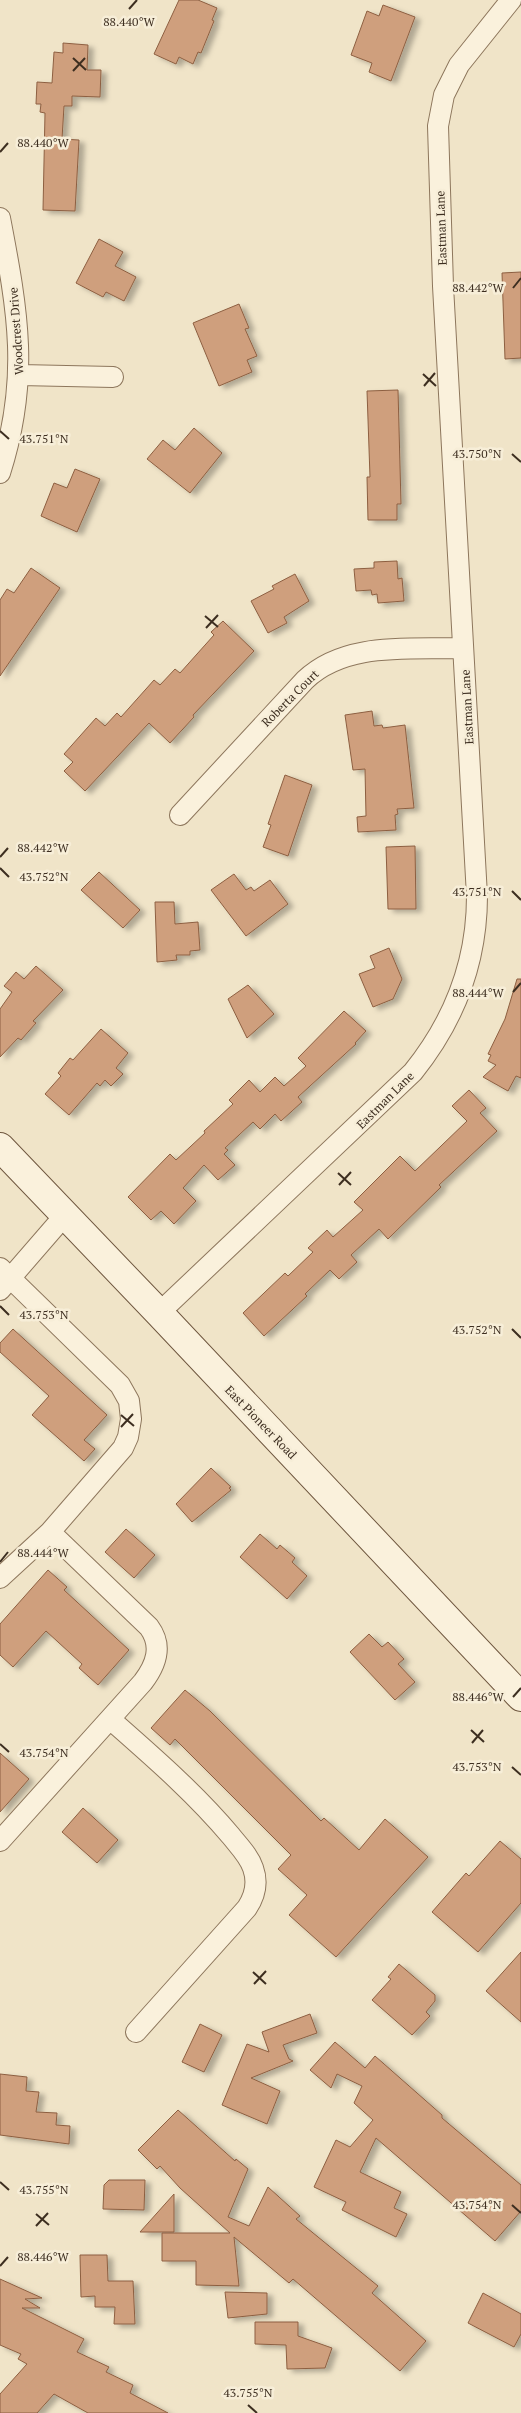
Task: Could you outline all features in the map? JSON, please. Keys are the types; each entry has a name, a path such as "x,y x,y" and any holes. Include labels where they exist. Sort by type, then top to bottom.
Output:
{"main road":[{"name":"East Pioneer Road","path":"0,1147 159,1312 521,1697"}],"street":[{"name":"Eastman Lane","path":"159,1312 399,1087 422,1061 449,1018 468,970 477,910 443,286 438,126 444,95 455,71 511,0"},
{"name":"Woodcrest Drive","path":"0,218 15,298 20,375 12,428 0,474"},
{"path":"20,375 113,377"},
{"name":"Roberta Court","path":"180,815 305,680 323,665 340,657 358,652 464,648"},
{"path":"0,1578 50,1532 123,1448 130,1431 131,1413 126,1395 116,1380 4,1279 65,1215"},
{"path":"0,1841 150,1672 157,1655 155,1637 149,1627 50,1532"},
{"path":"110,1719 182,1784 225,1828 248,1856 255,1879 253,1897 247,1908 136,2032"}],"building":[{"path":"179,0 198,0 217,8 212,20 214,21 201,53 198,52 193,64 179,57 176,64 154,54"},
{"path":"383,5 415,17 391,81 369,72 372,63 351,55 367,11 379,16"},
{"path":"63,43 88,45 87,70 101,70 100,97 72,96 72,106 64,106 62,139 79,140 75,211 43,210 45,113 40,112 41,104 36,104 37,82 52,83 54,52 63,53"},
{"path":"99,239 123,252 115,266 136,277 124,301 106,292 103,297 76,283"},
{"path":"521,272 521,358 505,359 502,273"},
{"path":"239,304 249,328 245,329 257,356 247,360 252,372 219,386 193,323"},
{"path":"398,390 401,504 397,504 397,520 368,520 367,477 370,477 367,391"},
{"path":"194,428 222,453 190,493 147,459 163,440 175,450"},
{"path":"75,469 100,479 77,532 41,516 54,483 67,488"},
{"path":"397,561 398,579 402,578 404,601 378,603 377,594 372,595 371,590 356,591 354,569 374,568 374,562"},
{"path":"31,568 60,588 0,676 0,600 7,589 14,593"},
{"path":"295,574 309,601 284,617 287,623 268,633 251,601 274,589 272,586"},
{"path":"223,621 254,651 193,715 194,717 170,743 149,723 85,791 64,771 73,762 64,754 96,718 105,726 117,713 121,717 154,680 160,685 175,669 180,673 214,635 211,632"},
{"path":"372,711 374,726 382,725 383,728 405,725 414,808 397,809 398,814 395,815 396,830 358,832 357,817 366,816 365,769 353,770 345,715"},
{"path":"285,775 312,785 288,856 263,847 271,825 268,824"},
{"path":"415,846 416,909 388,909 386,847"},
{"path":"99,872 140,910 123,928 81,890"},
{"path":"234,874 246,890 251,887 254,891 270,880 288,904 246,936 211,890"},
{"path":"155,902 174,902 175,924 198,922 200,950 190,951 190,955 176,955 177,960 157,962"},
{"path":"389,948 402,979 393,999 373,1007 359,974 375,968 370,956"},
{"path":"36,966 63,990 33,1021 36,1023 21,1040 18,1038 0,1057 0,1009 12,992 4,986 16,972 24,979"},
{"path":"517,979 521,979 521,1078 516,1076 508,1091 483,1077 496,1065 488,1061 491,1055 488,1054 505,1019"},
{"path":"248,985 274,1014 247,1038 228,999"},
{"path":"344,1011 366,1031 356,1044 298,1097 302,1102 281,1121 275,1114 260,1129 253,1122 225,1148 228,1150 224,1154 235,1165 218,1180 204,1165 183,1188 196,1201 174,1224 161,1211 151,1220 128,1197 170,1154 176,1160 205,1133 204,1131 233,1104 229,1100 249,1080 260,1092 275,1077 284,1086 306,1066 298,1058"},
{"path":"101,1029 128,1053 116,1068 123,1074 111,1086 105,1080 100,1086 97,1083 69,1115 45,1094 61,1076 58,1073 70,1058 73,1060"},
{"path":"469,1090 486,1108 480,1113 497,1131 439,1185 441,1187 388,1239 379,1229 351,1255 357,1262 339,1279 330,1270 305,1294 307,1296 264,1336 243,1313 285,1273 288,1276 313,1252 308,1248 327,1230 333,1237 363,1210 354,1202 400,1156 415,1171 467,1121 452,1106"},
{"path":"13,1329 107,1415 84,1440 95,1449 84,1461 32,1415 49,1396 0,1352 0,1343"},
{"path":"211,1468 231,1487 229,1488 231,1490 192,1522 176,1504"},
{"path":"126,1529 155,1555 134,1578 105,1552"},
{"path":"260,1534 277,1549 280,1545 295,1558 292,1562 307,1576 287,1599 240,1557"},
{"path":"48,1570 67,1587 64,1590 129,1650 98,1685 79,1668 82,1664 46,1631 13,1667 0,1655 0,1624"},
{"path":"369,1634 382,1647 388,1642 404,1659 398,1664 415,1682 395,1700 350,1652"},
{"path":"185,1690 210,1711 321,1821 324,1818 359,1850 385,1819 428,1857 336,1957 289,1915 307,1895 278,1869 291,1855 175,1739 170,1745 151,1728"},
{"path":"0,1753 29,1779 0,1812"},
{"path":"83,1808 118,1840 97,1863 62,1832"},
{"path":"500,1841 521,1859 521,1903 478,1952 432,1912 466,1873 469,1876"},
{"path":"521,1952 521,2022 486,1991"},
{"path":"399,1964 435,1995 435,2001 426,2012 430,2016 412,2035 372,2000 391,1979 388,1977"},
{"path":"310,2014 317,2033 283,2045 289,2059 293,2061 251,2078 280,2091 267,2124 222,2105 247,2044 269,2052 262,2032"},
{"path":"200,2024 222,2035 204,2072 182,2062"},
{"path":"335,2042 365,2068 375,2056 442,2115 442,2118 521,2185 521,2211 495,2241 376,2138 360,2172 401,2192 394,2208 407,2214 396,2237 342,2210 346,2202 314,2187 336,2140 350,2147 373,2120 354,2103 362,2086 337,2074 331,2088 310,2070"},
{"path":"0,2074 27,2077 26,2091 39,2092 36,2112 57,2113 56,2125 70,2126 69,2144 0,2135"},
{"path":"178,2110 235,2161 236,2159 248,2169 228,2217 249,2226 268,2187 300,2216 296,2219 378,2286 372,2293 426,2341 400,2371 293,2279 289,2283 234,2237 239,2286 196,2285 196,2261 162,2261 162,2233 230,2233 180,2188 160,2166 157,2169 138,2150"},
{"path":"109,2180 145,2180 144,2210 103,2209 104,2185"},
{"path":"174,2194 174,2232 140,2232"},
{"path":"80,2255 107,2255 108,2281 133,2281 135,2324 114,2324 115,2307 95,2307 95,2296 81,2297"},
{"path":"0,2279 42,2298 25,2299 40,2308 22,2308 84,2339 77,2352 109,2367 106,2372 133,2385 130,2393 168,2413 88,2413 54,2394 37,2413 0,2413 0,2394 27,2364 18,2359 21,2354 0,2345"},
{"path":"225,2292 267,2293 267,2314 228,2318"},
{"path":"483,2293 521,2314 521,2334 514,2347 468,2323"},
{"path":"255,2322 298,2322 298,2336 332,2348 325,2368 287,2369 286,2345 255,2344"}]}
